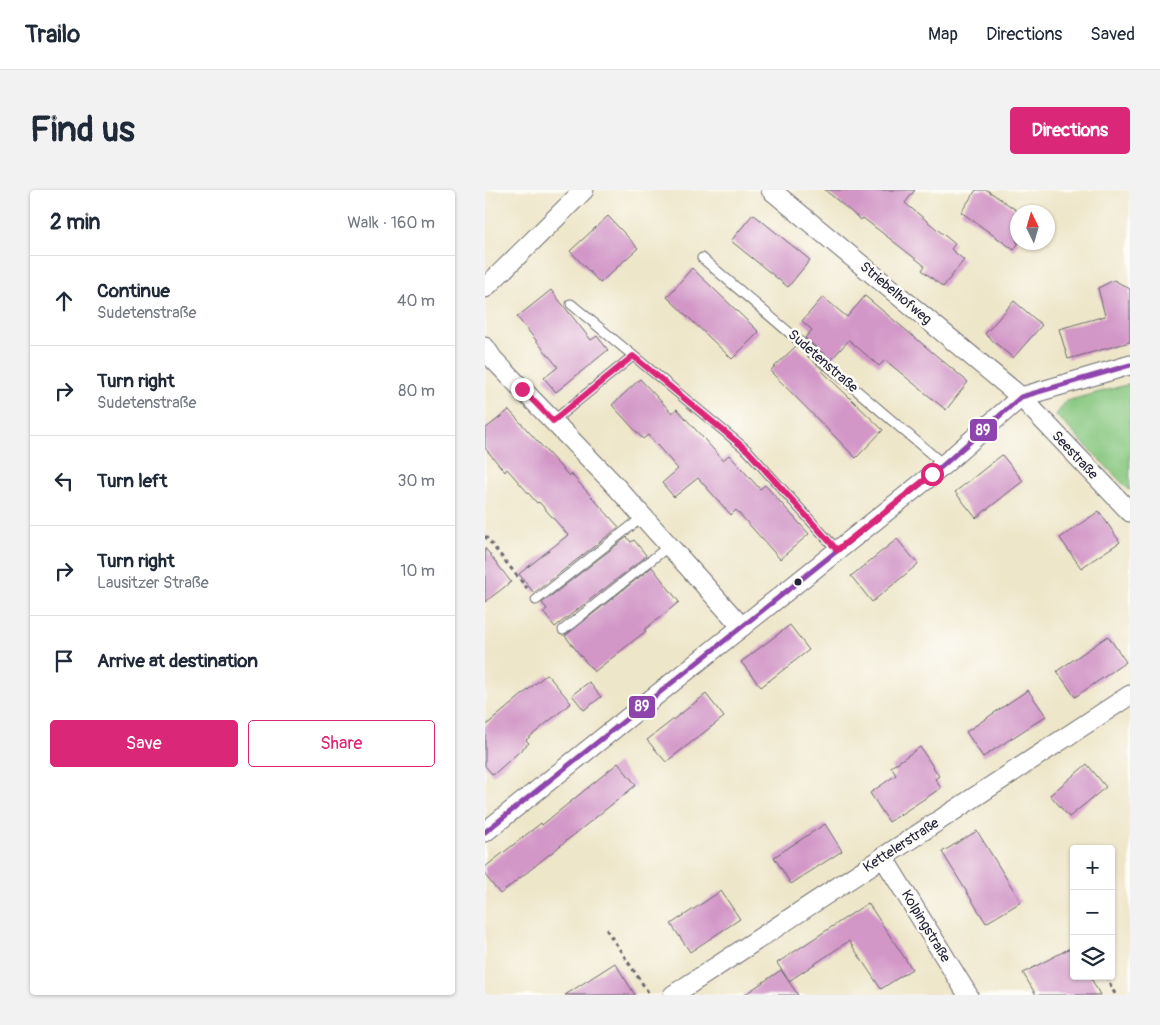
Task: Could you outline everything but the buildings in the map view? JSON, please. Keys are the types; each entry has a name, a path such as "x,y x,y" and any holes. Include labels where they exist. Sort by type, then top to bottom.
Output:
{"street":[{"path":"485,288 584,190"},
{"name":"Striebelhofweg","path":"771,190 1021,398"},
{"path":"485,348 493,359 643,516 742,627"},
{"path":"485,832 944,465 1021,398 1130,365"},
{"name":"Seestraße","path":"1021,398 1130,512"},
{"name":"Kettelerstraße","path":"673,995 1130,695"},
{"name":"Kolpingstraße","path":"883,857 968,995"}],"lane":[{"name":"Sudetenstraße","path":"702,258 944,465"},
{"path":"571,304 748,451 837,550"},
{"path":"553,421 633,356"},
{"path":"536,600 643,516"},
{"path":"563,630 669,546"}],"path":[{"path":"485,536 536,600"},
{"path":"606,929 650,995"},
{"path":"1108,980 1115,994"}],"green space":[{"path":"1130,384 1130,491 1056,415 1066,401"}],"transit line":[{"name":"89","path":"485,832 932,475 1021,397 1130,365"}],"route":[{"path":"522,389 553,421 633,356 748,451 837,550 932,474"}]}
